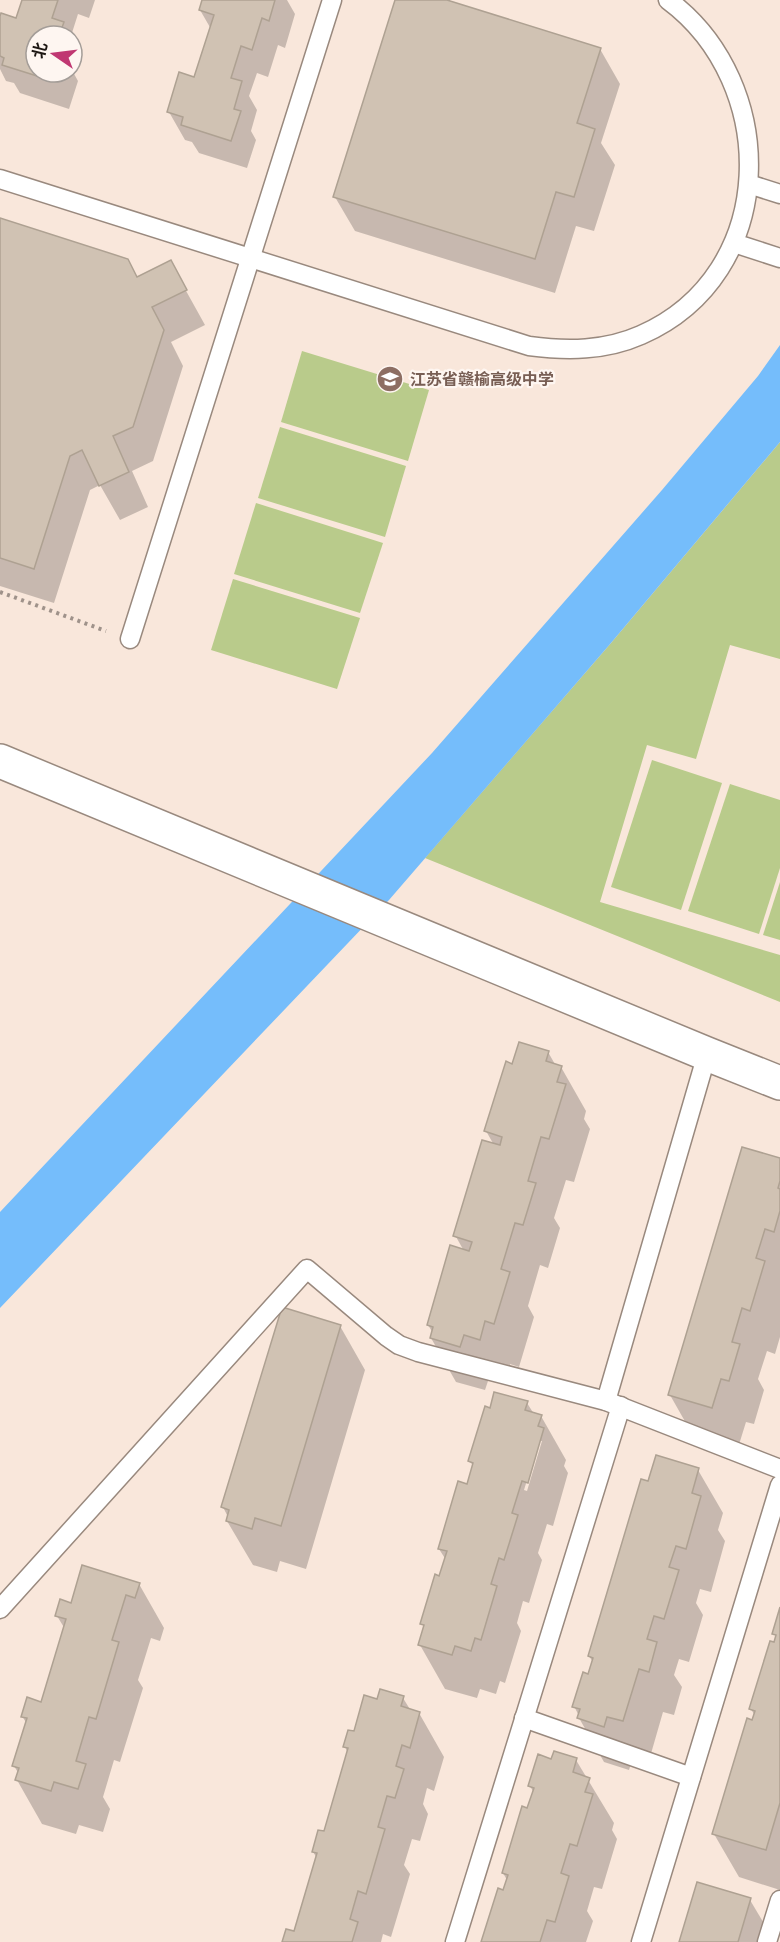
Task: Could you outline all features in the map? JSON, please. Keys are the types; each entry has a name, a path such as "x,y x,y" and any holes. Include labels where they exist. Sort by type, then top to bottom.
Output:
{"street":[{"path":"0,761 780,1083"}],"lane":[{"path":"130,639 332,0"},
{"path":"0,179 529,346 557,350 585,349 612,344 639,336 664,323 708,288 737,244 751,206 755,186 757,144 751,113 741,84 726,56 707,31 684,10 668,0"},
{"path":"755,186 780,194"},
{"path":"737,244 780,258"},
{"path":"455,1942 524,1718 614,1404 707,1054"},
{"path":"0,1609 308,1269 399,1345 614,1404 780,1469"},
{"path":"641,1942 780,1485"},
{"path":"524,1718 691,1777"},
{"path":"767,1942 780,1900"}],"path":[{"path":"0,592 130,639"}],"green space":[{"path":"302,351 429,390 408,461 281,422"},
{"path":"280,427 406,466 385,537 258,498"},
{"path":"780,442 780,659 730,645 696,759 647,745 600,902 780,955 780,1002 425,858 611,643"},
{"path":"256,503 383,543 360,613 234,574"},
{"path":"233,579 360,618 337,689 211,650"},
{"path":"652,760 722,783 681,910 611,887"},
{"path":"730,784 780,800 780,868 759,934 688,911"},
{"path":"780,882 780,940 763,935"}],"water":[{"path":"780,345 780,442 611,643 389,900 0,1308 0,1212 432,753 662,490 758,376"}],"building":[{"path":"22,0 58,0 52,18 64,22 63,24 24,24 24,72 2,65 4,58 0,56 1,13 16,18"},
{"path":"202,0 275,0 269,21 262,18 252,50 241,46 231,78 242,81 234,109 241,111 231,141 181,125 183,117 167,112 179,72 194,77 214,15 199,10"},
{"path":"395,0 447,0 601,48 577,123 595,129 574,197 556,192 535,259 333,197"},
{"path":"0,218 128,259 137,277 171,260 187,290 152,307 164,330 133,427 113,436 129,472 99,486 82,450 70,456 34,569 0,558"},
{"path":"519,1042 549,1051 546,1061 562,1066 557,1082 566,1084 549,1139 541,1137 528,1181 536,1183 523,1225 515,1223 501,1269 510,1272 494,1324 485,1321 480,1340 464,1335 460,1347 430,1338 433,1327 427,1325 450,1245 469,1251 472,1242 453,1236 482,1140 500,1145 502,1137 484,1131 506,1061 512,1064"},
{"path":"742,1147 780,1158 778,1188 780,1189 780,1211 774,1232 765,1229 756,1258 765,1261 750,1311 742,1308 732,1342 740,1344 729,1381 721,1379 712,1408 668,1395"},
{"path":"282,1307 341,1325 281,1526 255,1518 252,1529 226,1521 229,1510 221,1507"},
{"path":"494,1392 528,1401 525,1410 542,1415 538,1426 544,1428 528,1483 522,1481 512,1513 518,1515 504,1560 499,1558 491,1584 497,1586 481,1640 475,1638 471,1651 455,1646 452,1655 418,1645 424,1625 420,1624 435,1574 439,1576 447,1551 438,1549 458,1481 467,1484 473,1463 468,1461 485,1406 490,1408"},
{"path":"656,1455 699,1468 692,1493 701,1496 686,1549 676,1546 669,1567 679,1570 664,1619 654,1616 647,1639 657,1642 649,1672 639,1669 623,1721 607,1717 604,1727 577,1718 580,1709 572,1707 583,1672 588,1674 593,1658 588,1656 641,1479 648,1481"},
{"path":"82,1565 140,1583 135,1598 126,1595 112,1640 119,1642 96,1719 89,1717 76,1761 86,1764 78,1789 54,1782 51,1791 15,1780 19,1768 12,1766 27,1718 21,1717 27,1697 41,1702 66,1619 55,1616 60,1599 71,1603"},
{"path":"780,1607 780,1803 766,1850 712,1834 747,1718 752,1720 755,1711 749,1709 770,1641 774,1642 776,1635 772,1634"},
{"path":"380,1689 404,1696 401,1706 420,1712 410,1748 402,1745 396,1766 404,1769 395,1798 387,1796 378,1827 385,1829 366,1894 358,1891 350,1919 358,1922 352,1942 282,1942 286,1929 294,1931 317,1853 312,1852 318,1830 324,1831 348,1748 343,1747 348,1730 354,1731 364,1695 377,1699"},
{"path":"554,1751 577,1758 573,1772 590,1778 585,1792 593,1794 577,1846 570,1844 561,1873 569,1876 555,1922 547,1920 540,1942 481,1942 498,1888 503,1890 508,1875 502,1873 522,1806 527,1808 534,1788 528,1786 538,1754 551,1759"},
{"path":"697,1882 751,1898 738,1942 679,1942"}],"place":[{"name":"江苏省赣榆高级中学","path":"390,379"}]}
